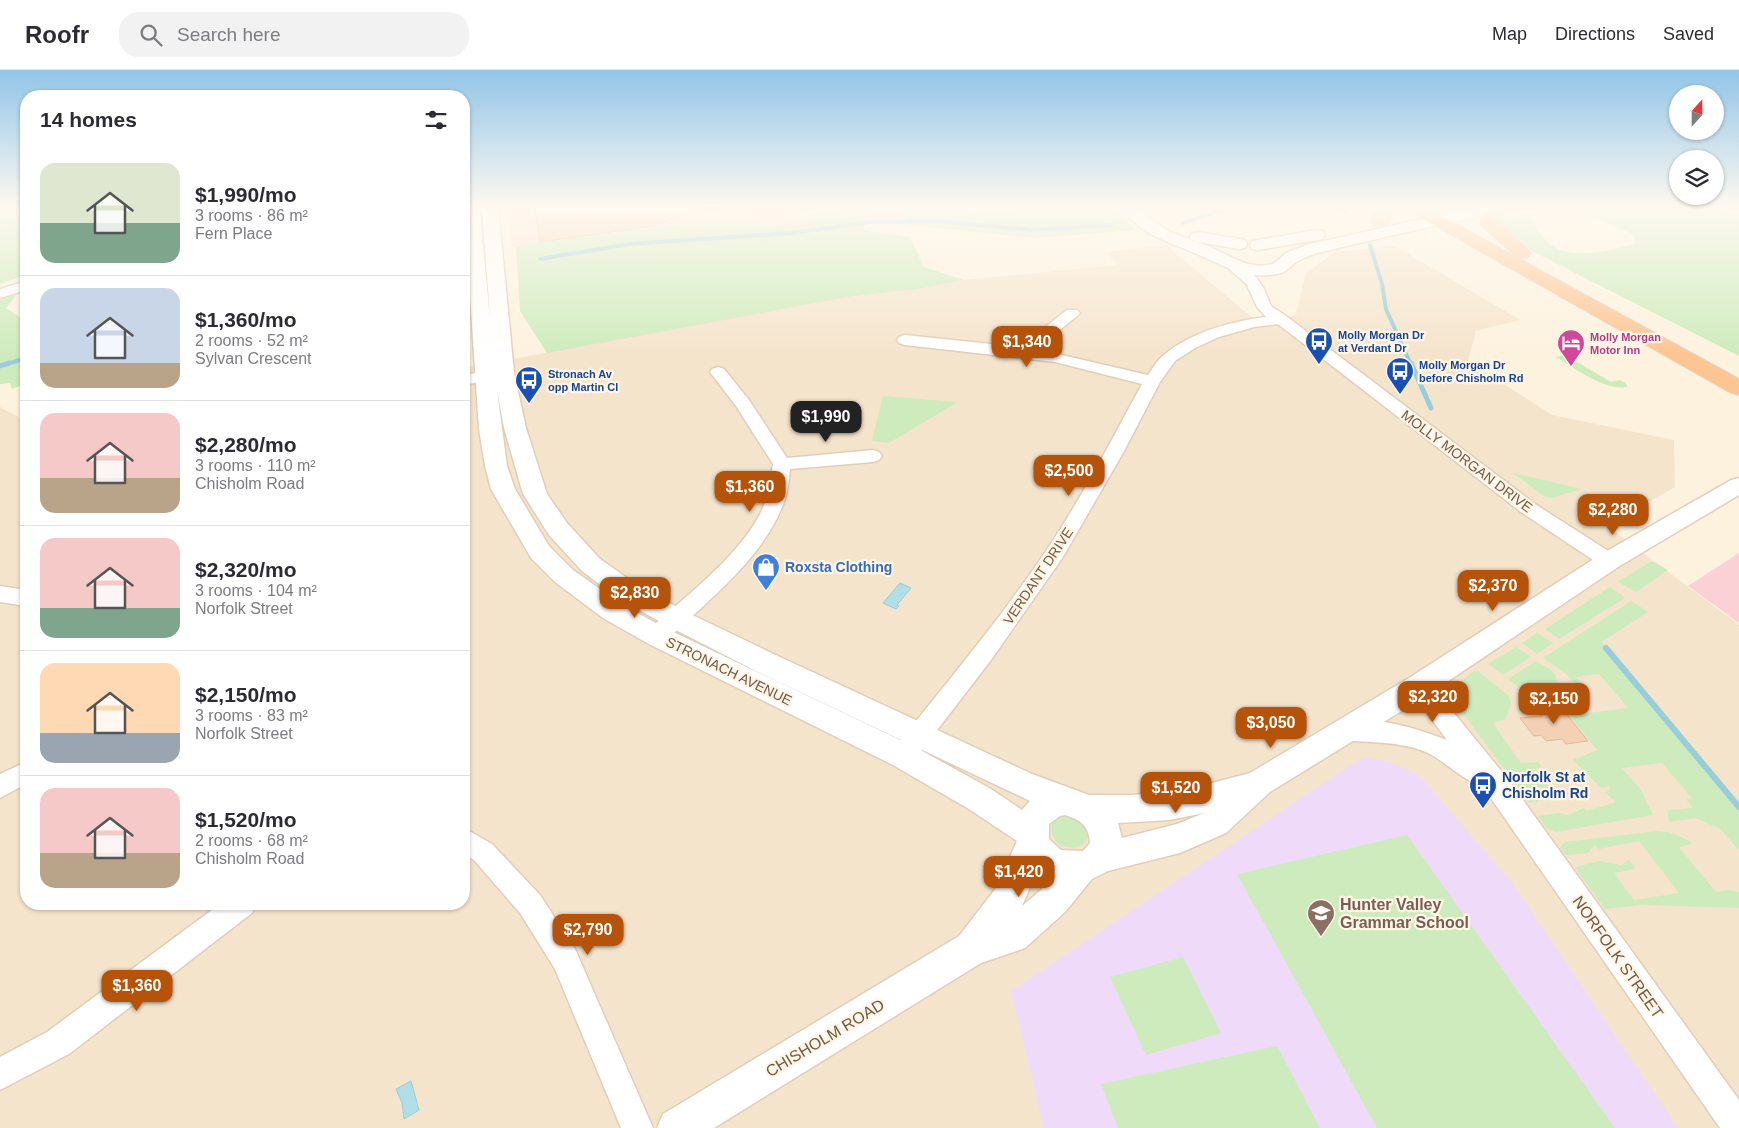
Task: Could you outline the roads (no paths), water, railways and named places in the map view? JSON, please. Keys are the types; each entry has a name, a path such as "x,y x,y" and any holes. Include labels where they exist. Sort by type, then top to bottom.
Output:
{"highway":[{"path":"1497,255 1739,388"},
{"path":"1526,255 1739,370"}],"street":[{"name":"STRONACH AVENUE","path":"475,255 484,377 496,466 503,489 540,552 564,576 612,611 657,636 904,756 980,799 1032,837"},
{"name":"STRONACH AVENUE","path":"488,255 484,377 515,428 536,494 558,529 591,565 628,592 675,618 919,735 1077,805"},
{"name":"MOLLY MORGAN DRIVE","path":"1214,255 1260,271 1280,267"},
{"path":"1223,255 1229,262"},
{"path":"1279,255 1284,261 1280,267"},
{"path":"1280,267 1296,255"},
{"name":"MOLLY MORGAN DRIVE","path":"1229,262 1252,282 1264,308 1269,314 1281,319 1528,508 1609,561"},
{"name":"MOLLY MORGAN DRIVE","path":"1280,267 1270,275 1268,287 1274,307 1281,319"},
{"path":"0,294 20,287"},
{"path":"1023,352 1072,313"},
{"name":"VERDANT DRIVE","path":"904,756 983,654 1056,552 1116,451 1152,381 1169,358 1189,345 1213,334 1281,319"},
{"path":"905,340 1055,357 1152,381"},
{"path":"657,636 727,568 766,520 776,498 782,464 743,404 718,372"},
{"path":"782,464 873,456"},
{"path":"1259,783 1187,803 1123,810 1054,803 1044,807 1036,814 1032,823 1032,837 1038,850 1055,864 1090,863 1180,838 1215,823 1259,783 1419,686 1609,561 1739,485"},
{"path":"0,594 20,597"},
{"name":"NORFOLK STREET","path":"1419,686 1498,786 1739,1127"},
{"name":"NORFOLK STREET","path":"1345,731 1391,733 1436,745 1498,786"},
{"path":"0,787 20,775"},
{"path":"1077,805 1099,817 1108,838 1106,849 1090,863"},
{"name":"CHISHOLM ROAD","path":"972,948 1008,898 1032,837"},
{"path":"470,844 483,852 530,904 565,959 637,1128"},
{"name":"CHISHOLM ROAD","path":"677,1128 972,948 1013,936 1053,901 1090,863"},
{"path":"0,1074 58,1043 234,910"}],"water":[{"path":"900,583 911,588 897,605 899,606 896,609 883,603"},
{"path":"411,1081 419,1110 404,1119 402,1103 396,1089"}],"waterway":[{"path":"540,259 562,255"},
{"path":"1373,255 1382,284 1386,309 1411,365"},
{"path":"4,365 20,360"},
{"path":"0,366 9,363"},
{"path":"1411,363 1431,408"},
{"path":"1606,648 1739,807"}],"place":[{"name":"Molly Morgan Dr at Verdant Dr","path":"1319,365"},
{"name":"Molly Morgan Motor Inn","path":"1571,367"},
{"name":"Molly Morgan Dr before Chisholm Rd","path":"1400,395"},
{"name":"Stronach Av opp Martin Cl","path":"529,404"},
{"name":"Roxsta Clothing","path":"766,591"},
{"name":"Norfolk St at Chisholm Rd","path":"1483,809"},
{"name":"Hunter Valley Grammar School","path":"1321,937"}]}
